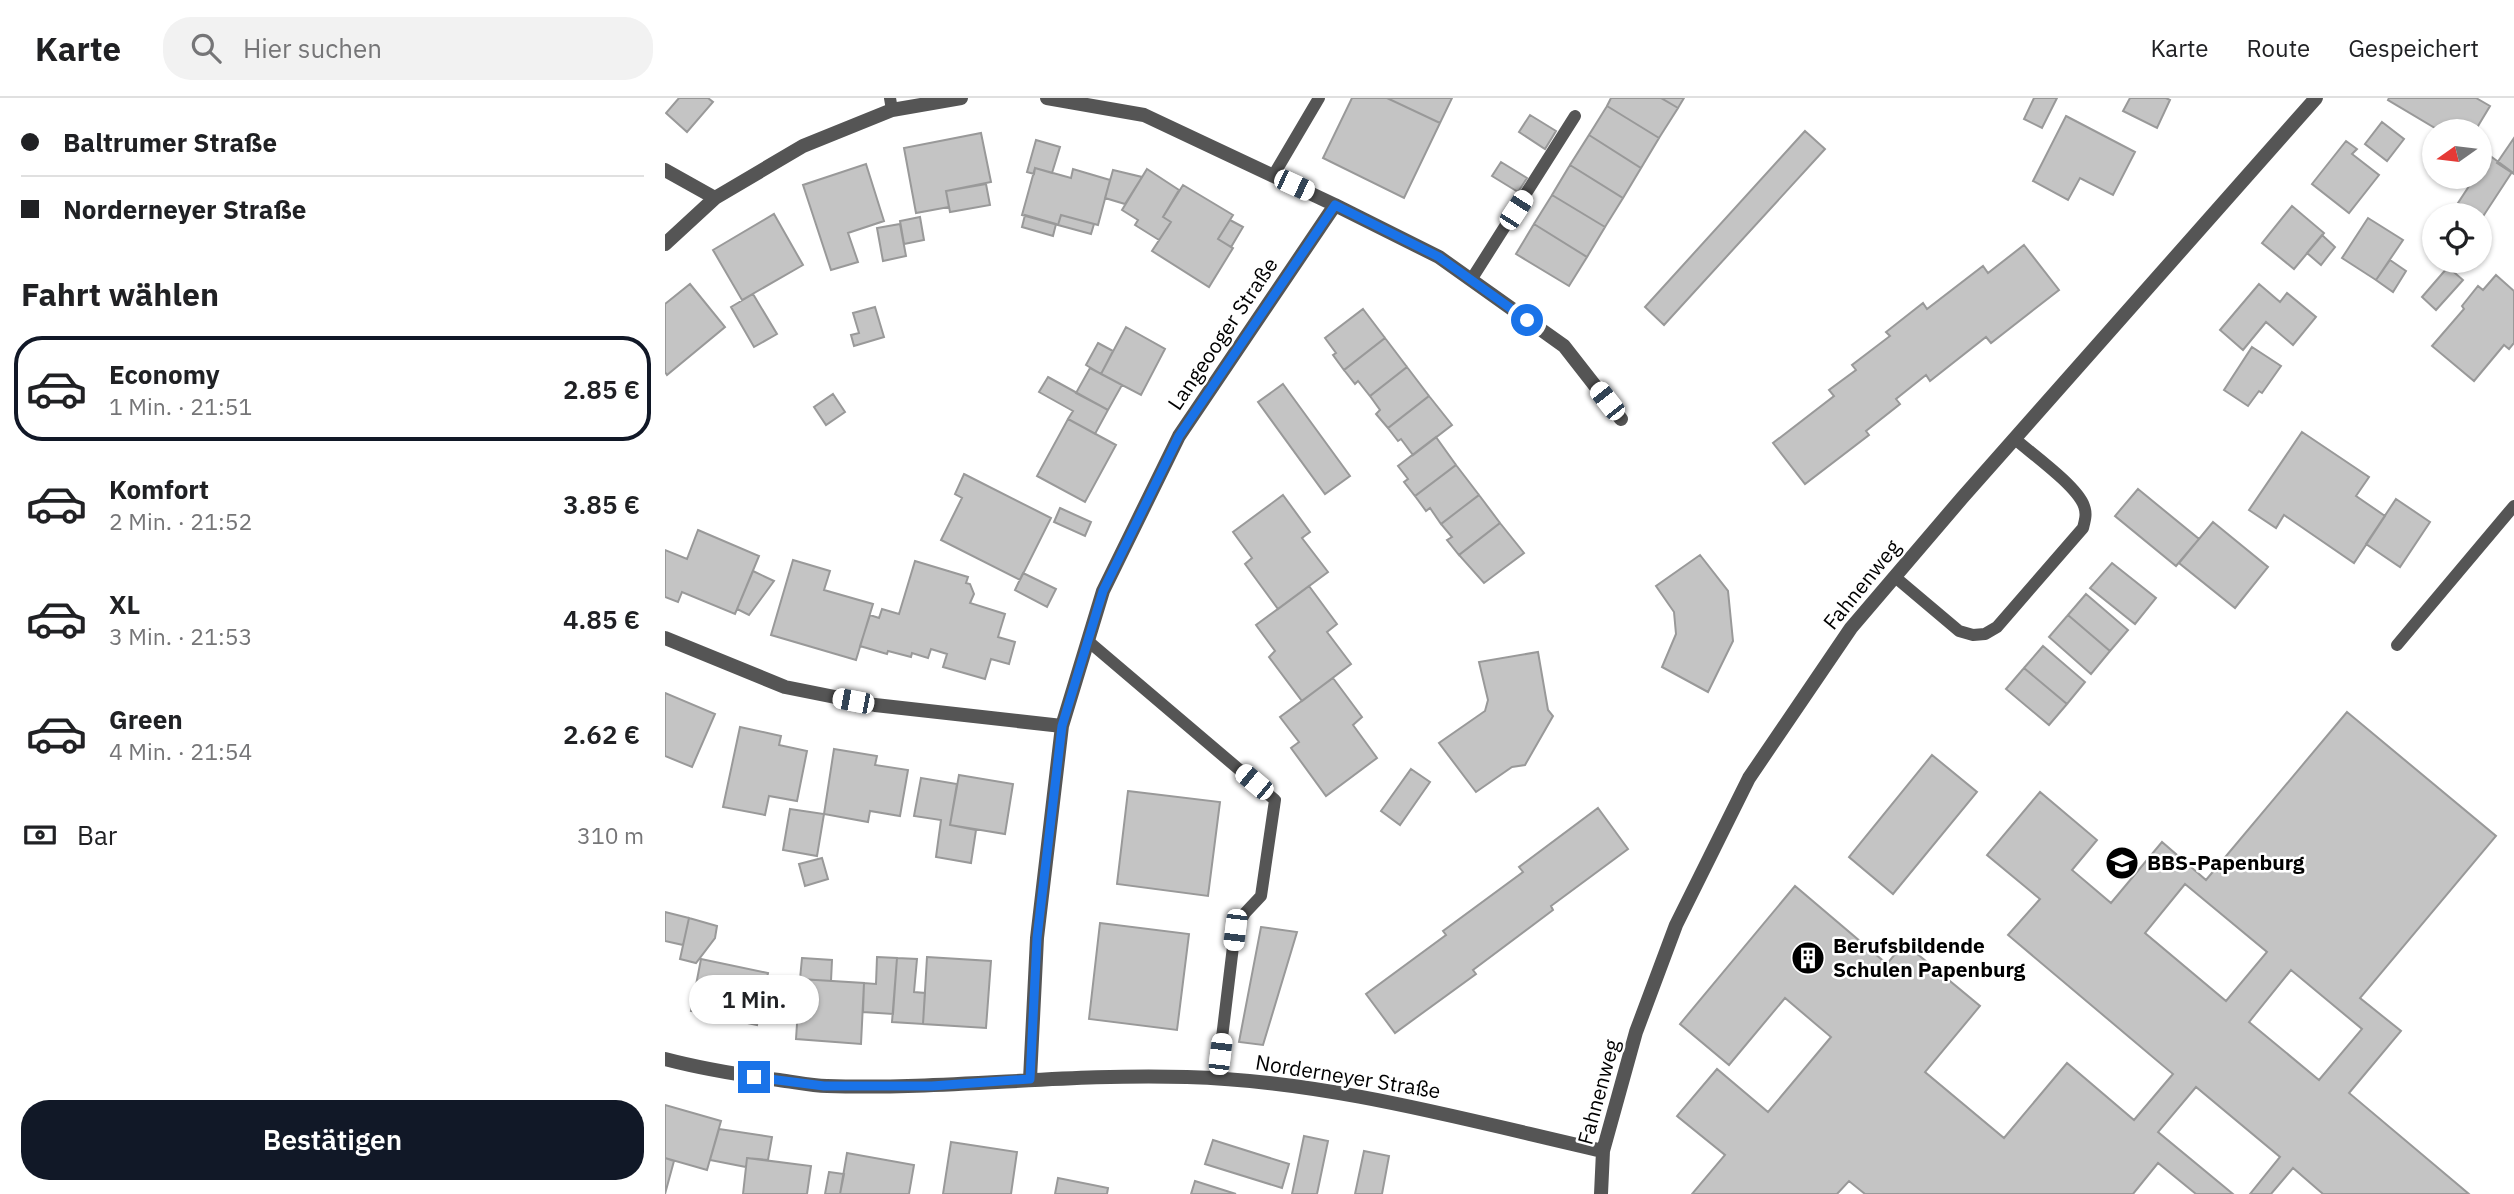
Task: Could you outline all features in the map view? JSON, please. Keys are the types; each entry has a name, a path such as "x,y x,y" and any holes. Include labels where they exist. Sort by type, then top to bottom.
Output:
{"street":[{"path":"665,244 715,198 803,146 891,104 961,98"},
{"path":"1047,98 1144,115 1439,257 1564,346 1621,419"},
{"name":"Fahnenweg","path":"1601,1194 1603,1151 1636,1032 1675,925 1749,778 1851,628 2316,98"},
{"path":"665,170 715,198"},
{"name":"Langeooger Straße","path":"1030,1079 1037,938 1062,726 1103,591 1179,436 1335,205"},
{"path":"665,638 785,687 875,705 1062,726"},
{"name":"Norderneyer Straße","path":"665,1059 708,1070 824,1086 932,1086 1030,1079 1187,1077 1282,1084 1400,1104 1603,1151"}],"lane":[{"path":"1273,176 1319,98"},
{"path":"1471,280 1575,116"},
{"path":"1895,577 1959,631 1973,635 1985,634 1997,626 2083,528 2086,515 2083,503 2072,489 2015,439"},
{"path":"2397,645 2514,506"},
{"path":"1088,641 1275,800 1261,897 1245,913 1235,930 1217,1079"}],"building":[{"path":"679,98 708,98 713,102 687,132 666,113"},
{"path":"1352,98 1387,98 1440,123 1404,198 1323,158"},
{"path":"1387,98 1452,98 1440,123"},
{"path":"1611,98 1661,98 1678,108 1659,138 1607,106"},
{"path":"1661,98 1684,98 1678,108"},
{"path":"2034,98 2057,98 2042,128 2024,119"},
{"path":"2130,98 2170,100 2157,128 2123,111"},
{"path":"2476,98 2490,106 2482,119 2422,120 2388,100"},
{"path":"1607,106 1659,138 1641,168 1589,135"},
{"path":"1530,115 1556,131 1545,149 1519,132"},
{"path":"2066,116 2135,152 2113,195 2080,178 2068,200 2033,181"},
{"path":"2382,122 2404,139 2387,161 2365,144"},
{"path":"1805,131 1825,149 1664,325 1645,307"},
{"path":"981,133 991,182 946,191 949,207 916,213 904,148"},
{"path":"1589,135 1641,168 1623,198 1570,165"},
{"path":"2514,138 2514,174 2497,163"},
{"path":"1036,140 1060,147 1052,173 1035,168 1034,174 1027,172"},
{"path":"2346,141 2357,149 2352,154 2379,175 2349,213 2312,184"},
{"path":"2492,157 2512,172 2492,203 2458,203 2467,189 2492,189"},
{"path":"1501,162 1527,178 1518,192 1492,176"},
{"path":"866,164 884,221 848,233 858,262 831,270 803,185"},
{"path":"1570,165 1623,198 1605,227 1552,195"},
{"path":"1035,168 1071,178 1073,169 1110,180 1098,225 1061,215 1058,225 1022,215"},
{"path":"1147,169 1179,190 1163,217 1171,222 1159,240 1135,225 1138,220 1122,210"},
{"path":"1113,170 1142,177 1125,204 1105,198"},
{"path":"986,184 990,205 950,212 946,191"},
{"path":"1183,185 1233,215 1218,239 1233,248 1209,287 1152,251 1171,222 1163,217"},
{"path":"1552,195 1605,227 1587,257 1534,224"},
{"path":"2292,206 2324,233 2294,269 2262,243"},
{"path":"774,214 803,265 742,300 713,250"},
{"path":"1025,215 1056,224 1053,236 1022,227"},
{"path":"1061,215 1094,224 1091,234 1058,225"},
{"path":"920,217 924,240 904,244 900,221"},
{"path":"2368,218 2403,240 2376,280 2342,258"},
{"path":"1230,220 1243,227 1231,247 1218,239"},
{"path":"900,224 906,256 883,261 877,228"},
{"path":"1534,224 1587,257 1569,286 1516,254"},
{"path":"2322,235 2335,247 2321,265 2307,253"},
{"path":"2024,245 2059,290 1991,343 1986,337 1930,381 1926,375 1896,399 1900,404 1866,431 1869,435 1805,484 1773,443 1834,396 1829,390 1856,370 1852,365 1890,336 1886,332 1923,303 1927,309 1983,266 1988,273"},
{"path":"2390,260 2406,271 2393,292 2376,280"},
{"path":"2443,273 2455,273 2463,280 2436,310 2422,297"},
{"path":"2496,275 2514,291 2514,343 2509,349 2504,345 2474,381 2432,346 2464,309 2462,306 2478,286 2483,290"},
{"path":"690,284 725,327 667,375 665,304"},
{"path":"2259,284 2280,302 2287,293 2316,317 2293,345 2266,322 2243,350 2220,330"},
{"path":"753,294 777,334 754,347 731,307"},
{"path":"875,307 884,337 854,346 851,335 859,333 853,313"},
{"path":"1363,309 1385,338 1344,370 1325,338"},
{"path":"1126,327 1165,349 1141,395 1101,374"},
{"path":"1385,338 1407,367 1370,396 1358,381 1355,384 1344,370"},
{"path":"1098,343 1113,351 1101,374 1086,365"},
{"path":"2252,347 2281,366 2262,393 2259,391 2248,406 2224,390"},
{"path":"1407,367 1429,396 1388,428 1376,414 1380,410 1370,396"},
{"path":"1090,368 1122,385 1108,410 1076,393"},
{"path":"1048,377 1108,410 1095,434 1068,419 1073,411 1039,392"},
{"path":"1283,384 1350,476 1325,494 1258,402"},
{"path":"833,394 845,412 826,425 814,407"},
{"path":"1429,396 1452,425 1413,455 1388,428"},
{"path":"1068,419 1116,445 1085,502 1037,476"},
{"path":"2302,432 2369,477 2356,496 2385,516 2354,563 2284,515 2276,528 2249,510"},
{"path":"1436,437 1456,465 1415,496 1404,482 1408,479 1398,466"},
{"path":"1456,465 1479,495 1441,524 1430,508 1426,511 1415,496"},
{"path":"964,474 1051,518 1020,580 941,540 962,498 955,494"},
{"path":"2138,489 2199,539 2176,566 2115,516"},
{"path":"1283,495 1310,532 1302,538 1328,572 1278,609 1245,564 1252,558 1233,532"},
{"path":"1479,495 1500,523 1459,555 1447,540 1452,537 1441,524"},
{"path":"2396,499 2430,522 2400,567 2366,544"},
{"path":"1060,508 1091,522 1085,536 1054,522"},
{"path":"2213,522 2268,567 2235,608 2179,563"},
{"path":"1500,523 1524,553 1484,583 1459,555"},
{"path":"698,530 759,556 735,614 682,592 678,602 665,597 665,550 687,559"},
{"path":"1700,555 1728,591 1733,641 1708,692 1662,667 1676,634 1674,612 1656,586"},
{"path":"793,560 830,571 824,590 873,604 856,660 771,635"},
{"path":"915,561 968,577 966,583 970,584 974,594 970,603 1005,614 998,637 1015,642 1009,664 991,659 985,679 943,667 947,654 931,649 928,658 912,653 911,657 888,651 887,654 860,646 870,615 879,618 882,609 899,614"},
{"path":"2112,563 2156,598 2135,624 2090,588"},
{"path":"753,571 774,581 749,615 737,609"},
{"path":"1023,573 1056,589 1047,607 1015,590"},
{"path":"1309,586 1337,624 1327,632 1351,664 1302,701 1269,657 1275,651 1256,625"},
{"path":"2086,594 2128,630 2110,651 2068,615"},
{"path":"2068,615 2110,651 2091,674 2049,637"},
{"path":"2043,646 2085,682 2067,704 2024,668"},
{"path":"1538,652 1548,710 1553,716 1525,765 1512,767 1476,792 1439,743 1485,711 1488,700 1479,662"},
{"path":"2024,668 2067,704 2049,725 2006,689"},
{"path":"1333,678 1362,717 1353,725 1377,758 1326,796 1291,748 1299,742 1280,717"},
{"path":"665,693 715,714 692,767 665,756"},
{"name":"Berufsbildende Schulen Papenburg","path":"2347,712 2496,836 2360,998 2401,1031 2349,1093 2469,1194 2323,1194 2293,1168 2271,1194 2250,1194 2280,1157 2196,1087 2158,1132 2233,1194 2196,1194 2158,1163 2133,1194 1865,1194 1849,1181 1837,1194 1692,1194 1725,1155 1677,1116 1717,1069 1768,1112 1831,1037 1785,998 1729,1065 1680,1024 1795,886 1887,964 1904,943 1980,1006 1925,1072 2004,1138 2067,1063 2134,1120 2173,1074 2008,935 2040,899 1987,855 2040,792 2097,840 2072,870 2111,903 2162,842 2206,880","holes":["2185,884 2267,952 2226,1001 2145,933","2291,970 2362,1029 2319,1080 2249,1022"]},
{"path":"740,727 781,736 779,745 807,751 797,801 769,796 765,815 723,807"},
{"path":"834,749 877,756 875,765 908,770 900,816 870,811 868,822 824,814"},
{"path":"1932,755 1977,792 1893,894 1849,857"},
{"path":"1411,769 1430,782 1400,825 1381,811"},
{"path":"959,775 1013,784 1005,834 950,825"},
{"path":"921,778 957,784 950,825 976,830 971,863 936,857 941,820 914,816"},
{"path":"1128,791 1220,802 1208,896 1117,884"},
{"path":"1598,808 1628,849 1551,906 1553,910 1473,970 1476,974 1395,1033 1366,994 1446,935 1443,931 1523,872 1519,867"},
{"path":"790,809 824,814 817,856 783,850"},
{"path":"822,858 828,879 805,886 799,864"},
{"path":"665,912 689,918 683,945 665,941"},
{"path":"689,918 717,926 715,938 696,963 680,959"},
{"path":"1100,923 1189,934 1177,1030 1089,1019"},
{"path":"1261,927 1297,932 1263,1045 1239,1042"},
{"path":"877,957 897,958 893,1014 863,1012 864,983 876,984"},
{"path":"927,957 991,961 986,1028 923,1024"},
{"path":"802,958 832,960 831,981 800,979"},
{"path":"897,958 917,959 914,992 925,993 923,1024 892,1022"},
{"path":"701,959 768,973 757,1025 691,1011"},
{"path":"800,979 864,983 861,1044 796,1039"},
{"path":"665,1105 721,1121 707,1170 665,1158"},
{"path":"719,1129 772,1137 768,1160 747,1158 746,1167 710,1160"},
{"path":"1304,1136 1328,1141 1317,1194 1292,1194"},
{"path":"1213,1140 1289,1164 1282,1188 1205,1164"},
{"path":"951,1142 1017,1152 1011,1194 943,1194"},
{"path":"1364,1151 1389,1156 1382,1194 1355,1194"},
{"path":"847,1153 914,1165 909,1194 840,1194"},
{"path":"665,1158 674,1161 665,1194"},
{"path":"747,1158 811,1166 807,1194 743,1194"},
{"path":"829,1172 844,1174 840,1194 825,1194"},
{"path":"1058,1178 1108,1188 1107,1194 1055,1194"},
{"path":"1195,1181 1236,1194 1191,1194"}],"place":[{"name":"BBS-Papenburg","path":"2122,863"},
{"name":"Berufsbildende Schulen Papenburg","path":"1808,958"}],"route":[{"path":"754,1077 824,1086 932,1086 1030,1079 1037,938 1062,726 1103,591 1179,436 1335,205 1439,257 1527,320"}]}
